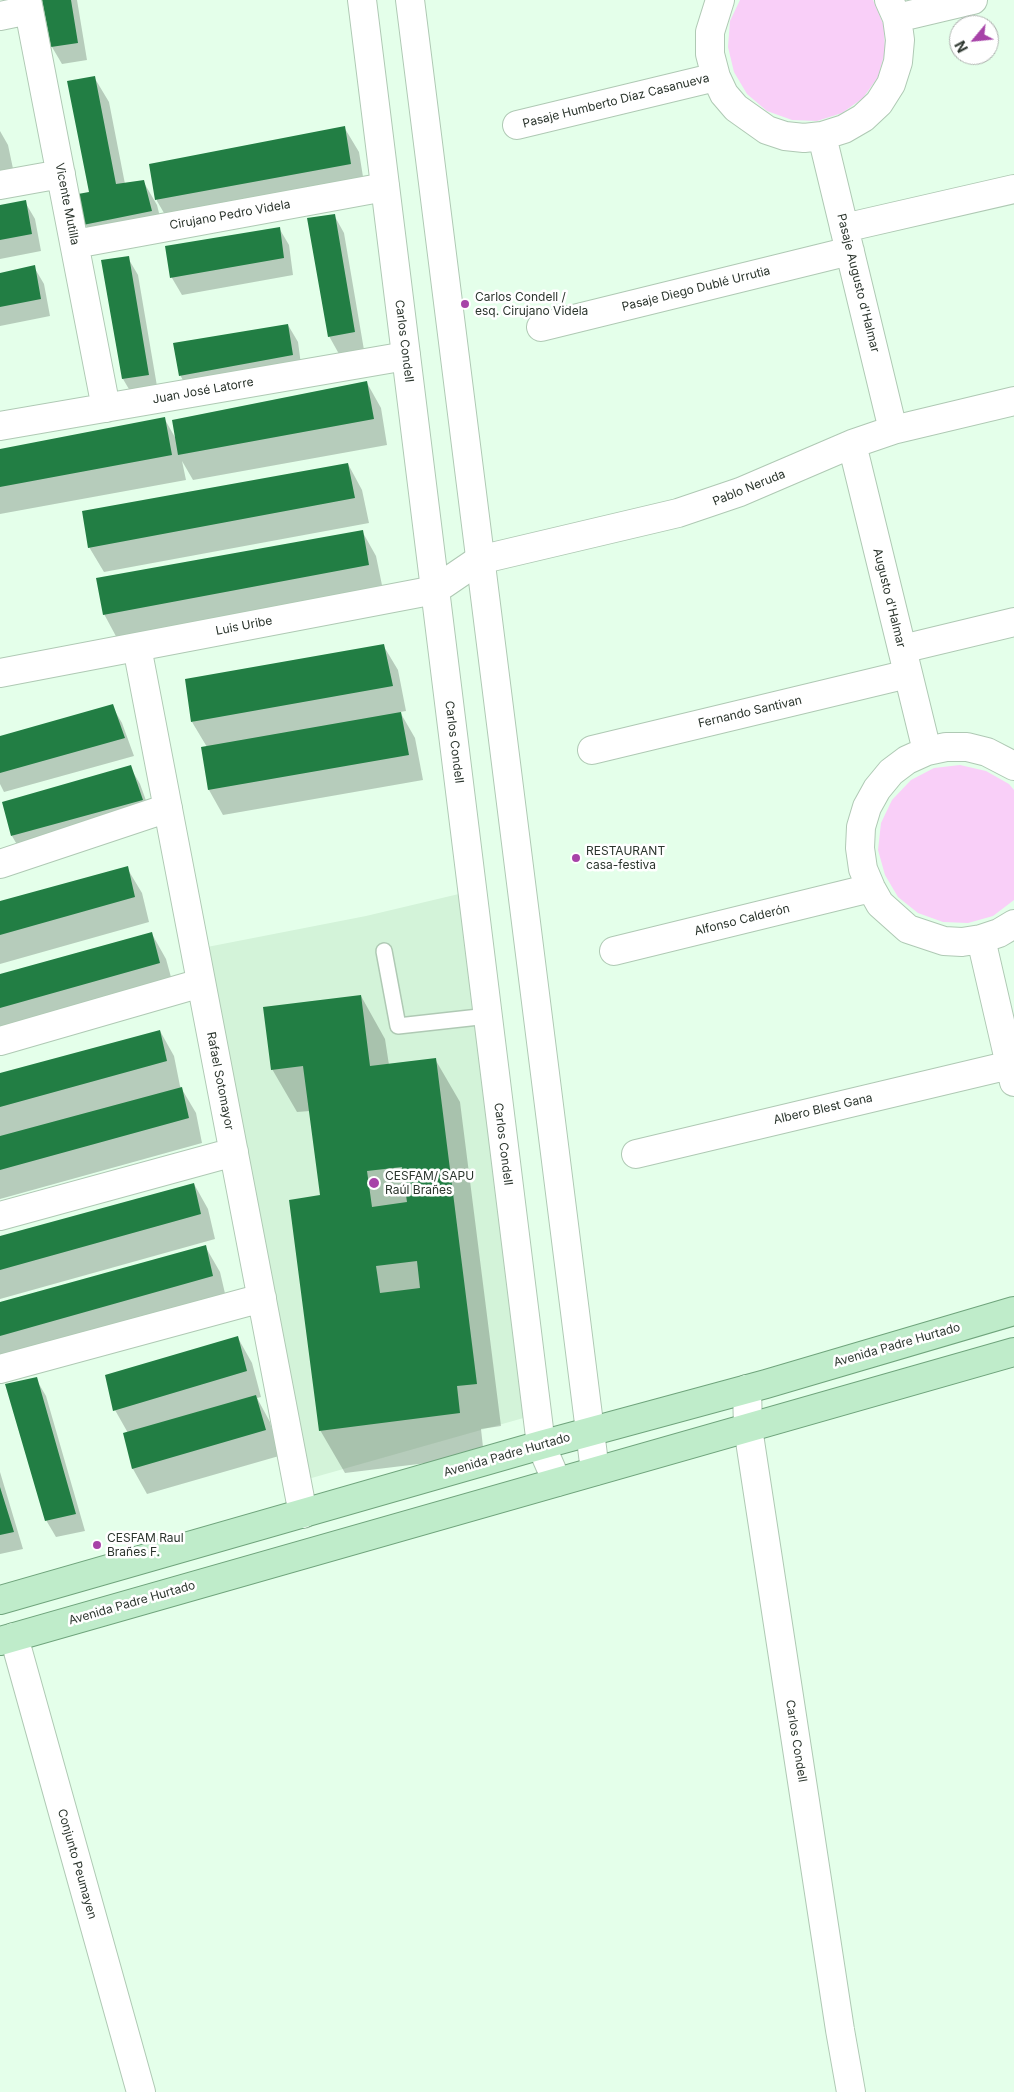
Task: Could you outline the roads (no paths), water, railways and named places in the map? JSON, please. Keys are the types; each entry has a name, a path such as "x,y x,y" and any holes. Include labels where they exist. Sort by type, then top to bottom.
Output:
{"main road":[{"name":"Avenida Padre Hurtado","path":"0,1600 541,1445 747,1389 1014,1311"},
{"name":"Avenida Padre Hurtado","path":"7,1639 1014,1352"}],"street":[{"name":"Carlos Condell","path":"362,0 541,1445 557,1482"},
{"path":"410,0 595,1471"},
{"name":"Pasaje Humberto Díaz Casanueva","path":"720,0 710,32 710,54 716,76 724,94 736,108 767,130 785,136 804,138 822,136 844,130 863,118 879,102 887,90 898,62 900,40 893,9 973,0"},
{"path":"0,16 28,5"},
{"name":"Vicente Mutilla","path":"28,5 106,408"},
{"name":"Pasaje Humberto Díaz Casanueva","path":"517,125 716,76"},
{"name":"Pasaje Augusto d'Halmar","path":"822,136 893,430"},
{"path":"0,185 61,174"},
{"name":"Cirujano Pedro Videla","path":"74,244 385,187"},
{"name":"Pasaje Diego Dublé Urrutia","path":"541,327 847,240 1014,188"},
{"name":"Juan José Latorre","path":"0,426 406,356"},
{"name":"Pablo Neruda","path":"479,560 710,504 852,444 893,430 1014,401"},
{"name":"Augusto d'Halmar","path":"852,444 927,751"},
{"name":"Luis Uribe","path":"0,673 435,590 479,560"},
{"name":"Fernando Santivan","path":"592,750 905,662 1014,622"},
{"name":"Rafael Sotomayor","path":"137,647 303,1514"},
{"path":"1014,766 986,752 967,747 946,747 927,751 907,760 891,772 877,789 867,807 861,827 860,848 863,869 870,888 880,904 908,929 944,941 981,939 999,933 1014,924"},
{"path":"0,864 168,808"},
{"name":"Alfonso Calderón","path":"614,951 870,888"},
{"path":"981,939 1010,1056"},
{"path":"0,1042 202,983"},
{"name":"Albero Blest Gana","path":"636,1154 1010,1056"},
{"path":"0,1216 234,1152"},
{"path":"0,1369 262,1298"},
{"name":"Carlos Condell","path":"747,1389 748,1428 840,2030 852,2092"},
{"name":"Conjunto Peumayen","path":"7,1639 141,2092"}],"lane":[{"path":"384,951 398,1026 488,1016"}],"place":[{"name":"Carlos Condell / esq. Cirujano Videla","path":"465,304"},
{"name":"RESTAURANT casa-festiva","path":"576,858"},
{"name":"CESFAM/ SAPU Raúl Brañes","path":"374,1183"},
{"name":"CESFAM Raul Brañes F.","path":"97,1545"}]}
